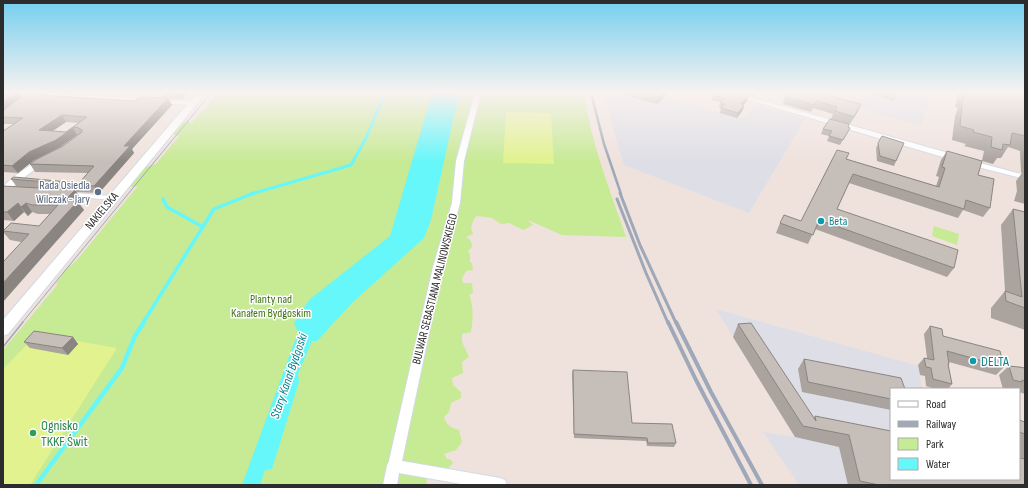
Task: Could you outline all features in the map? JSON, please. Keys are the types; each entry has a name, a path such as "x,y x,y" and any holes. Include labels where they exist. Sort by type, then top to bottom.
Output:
{"main road":[{"name":"NAKIELSKA","path":"3,330 183,116"}],"street":[{"name":"BULWAR SEBASTIANA MALINOWSKIEGO","path":"390,485 438,267 456,203 460,161 472,116"},
{"path":"809,116 1025,177"},
{"path":"4,190 15,180 49,158"},
{"path":"4,190 18,191"},
{"path":"61,194 113,198"},
{"path":"393,466 500,485"}],"shaded area":[{"path":"610,116 730,116 737,118 745,116 793,116 805,119 749,213 624,165"},
{"path":"886,116 924,116 921,125"},
{"path":"716,309 918,366 922,388 890,388 890,480 1020,480 1020,443 1025,485 799,485 763,432 795,437"}],"green space":[{"name":"Planty nad Kanałem Bydgoskim","path":"198,116 588,116 596,148 626,237 562,235 528,220 533,225 523,230 509,223 501,224 492,218 475,217 471,227 473,234 466,237 472,244 472,247 468,251 473,270 466,271 462,278 463,283 472,283 473,293 469,295 473,313 471,332 462,334 462,342 469,357 462,362 463,373 452,378 453,385 461,392 461,398 451,403 449,412 444,417 449,426 459,430 462,442 456,450 444,454 447,459 450,459 453,463 447,470 429,471 426,485 3,485 3,350 58,284 56,284 65,270 76,261 138,186 132,187 130,185 146,167 156,164 179,136 173,134 173,131 183,123 188,121 191,123"},
{"path":"506,116 551,116 554,164 503,163"},
{"path":"934,226 959,234 957,245 932,236"},
{"name":"Ognisko TKKF Świt","path":"37,334 117,348 30,485 3,485 3,369"}],"water":[{"name":"Stary Kanał Bydgoski","path":"425,116 454,116 431,220 424,238 352,303 317,341 312,341 298,374 299,382 272,469 265,470 260,485 242,485 298,332 294,323 309,300 390,236"}],"building":[{"path":"3,116 61,116 39,130 66,132 87,117 72,116 152,116 124,146 130,146 94,186 11,179 14,177 79,183 94,166 30,164 63,146 82,132 82,130 77,127 73,128 56,140 29,152 12,166 3,165 3,131 23,118 3,117"},
{"path":"961,116 1025,116 1025,136 1012,133 1010,145 1003,144 1002,150 991,147 992,137 973,132 974,130 960,126"},
{"path":"830,119 849,124 848,127 850,128 843,140 829,136 832,131 823,129"},
{"path":"882,136 904,143 896,161 880,156 878,143"},
{"path":"837,150 849,153 846,159 939,187 945,168 942,167 947,151 982,161 978,175 994,179 990,208 966,200 964,209 853,174 837,209 958,250 954,268 819,220 813,235 780,223 784,215 801,221"},
{"path":"3,186 75,190 64,201 78,201 3,283 3,262 29,234 3,231 11,223 39,226 58,205 32,205 26,203 21,207 18,203 7,212 3,212"},
{"path":"1013,209 1025,212 1025,308 1006,301 1005,291 1022,297"},
{"path":"751,323 816,421 815,416 890,431 890,480 1020,480 1020,458 1025,459 1025,485 879,485 860,481 849,435 803,426 738,324"},
{"path":"930,326 942,329 943,336 1000,351 1004,367 947,351 952,384 933,379 931,368 926,367 924,358 934,360"},
{"path":"34,331 73,337 62,348 24,342"},
{"path":"804,359 901,378 905,388 890,388 890,399 808,382"},
{"path":"1009,366 1025,368 1025,381 1022,380 1022,382 1013,380"},
{"path":"573,370 627,372 632,423 672,424 676,443 648,443 647,438 574,434"},
{"path":"1020,420 1025,422 1025,434 1020,432"}],"waterway":[{"path":"253,193 351,165 365,140 375,116"},
{"path":"203,227 214,209 253,193"},
{"path":"163,199 167,207 203,227"},
{"path":"143,323 203,227"},
{"path":"36,485 122,368 135,336 144,322"}],"tram line":[{"path":"22,323 192,116"},
{"path":"3,347 23,322"}],"railway":[{"path":"597,116 604,144 621,194"},
{"path":"620,193 640,245 676,323"},
{"path":"617,199 646,273 668,323"},
{"path":"668,322 696,380 751,485"},
{"path":"676,322 711,392 762,485"}],"place":[{"name":"Rada Osiedla Wilczak - Jary","path":"98,192"},
{"name":"Beta","path":"821,221"},
{"name":"DELTA","path":"973,361"},
{"name":"Ognisko TKKF Świt","path":"33,433"}]}
